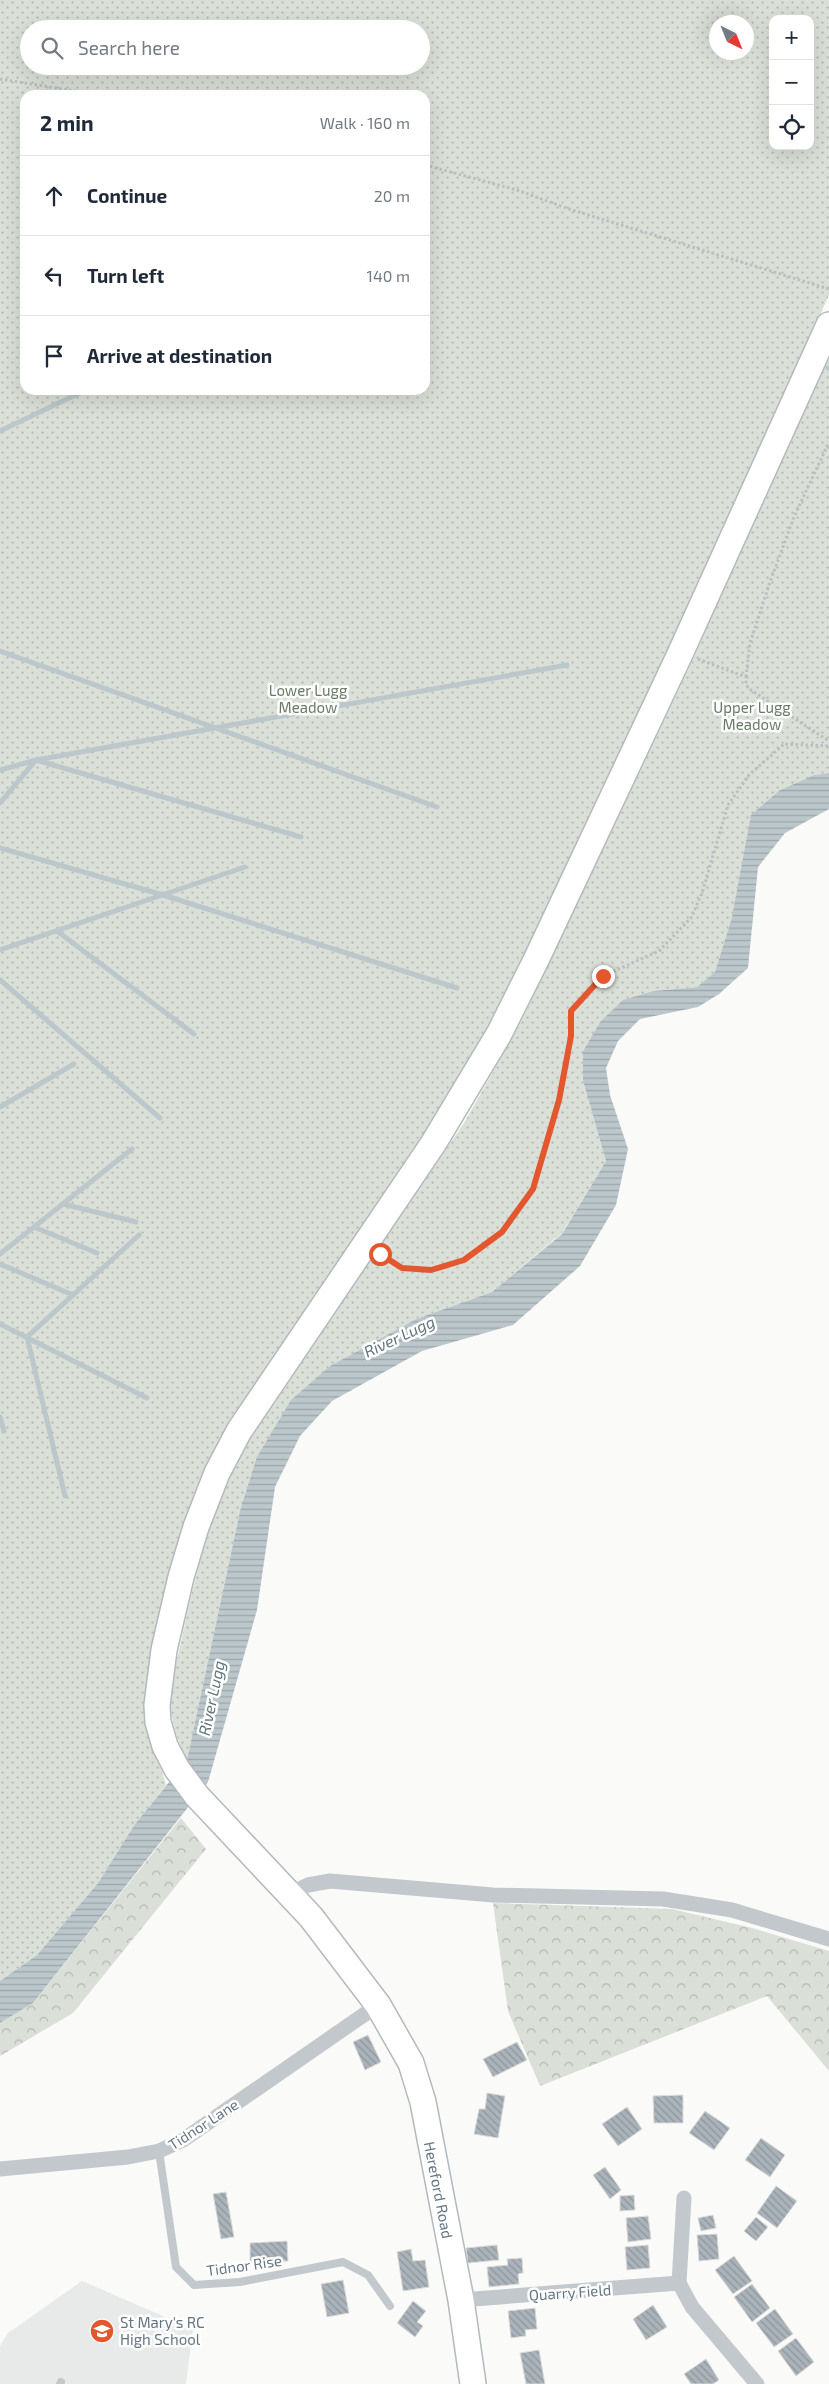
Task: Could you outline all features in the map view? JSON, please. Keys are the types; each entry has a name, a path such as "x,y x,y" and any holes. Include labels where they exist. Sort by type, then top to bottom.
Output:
{"highway":[{"name":"Hereford Road","path":"473,2384 461,2300 423,2102 411,2063 378,2005 312,1917 212,1811 177,1769 165,1746 158,1722 157,1705 164,1650 176,1595 196,1528 217,1473 239,1431 434,1144 499,1034 536,960 680,654 829,324"}],"street":[{"path":"289,1894 308,1885 330,1881 493,1895 662,1899 732,1910 829,1939"},
{"name":"Tidnor Lane","path":"0,2169 128,2157 159,2152 183,2140 378,2005"},
{"path":"684,2198 679,2283 692,2307 757,2384"},
{"name":"Quarry Field","path":"461,2300 679,2283"}],"lane":[{"name":"Tidnor Rise","path":"159,2152 176,2267 194,2285 240,2282 343,2262 368,2275 390,2306"}],"path":[{"path":"0,79 69,90"},
{"path":"430,166 517,190 569,209 829,289"},
{"path":"829,442 794,517 770,582 750,643 746,677 746,684 751,690 829,741"},
{"path":"680,654 746,677"},
{"path":"367,1244 402,1268 431,1270 464,1260 502,1232 533,1189 559,1100 571,1036 571,1011 603,976 659,951 691,918 702,893 728,805 749,776 784,744 829,746"}],"shaded area":[{"name":"St Mary's RC High School","path":"82,2281 193,2329 186,2384 0,2384 0,2346 8,2333"}],"green space":[{"name":"Lower Lugg Meadow","path":"0,0 829,0 829,295 675,639 530,947 465,1076 201,1486 161,1603 145,1715 166,1785 135,1824 98,1883 37,1955 0,1981"},
{"name":"Upper Lugg Meadow","path":"829,352 829,773 814,775 780,790 732,917 715,972 697,987 654,991 600,1022 583,1051 584,1080 606,1161 562,1233 492,1292 416,1319 330,1366 240,1511 187,1760 178,1740 172,1719 171,1696 173,1678 203,1552 230,1477 256,1426 464,1123 521,1022 692,662"},
{"path":"181,1818 206,1849 73,2013 0,2056 0,2023 33,2003"},
{"path":"493,1903 672,1909 752,1928 829,1951 829,2071 767,1996 540,2086 508,2011"}],"water":[{"name":"River Lugg","path":"829,773 829,809 785,833 758,867 748,968 719,994 698,1007 640,1019 618,1041 606,1068 610,1095 628,1149 616,1205 580,1266 513,1325 422,1351 332,1401 300,1436 275,1487 257,1610 208,1782 33,2003 0,2023 0,1981 37,1955 98,1883 135,1824 187,1760 240,1511 257,1457 291,1400 330,1366 416,1319 492,1292 562,1234 606,1161 583,1080 583,1051 600,1022 623,1000 654,991 697,987 715,972 732,917 751,815 780,790 814,775"}],"building":[{"path":"368,2035 381,2062 365,2070 353,2042"},
{"path":"517,2042 527,2060 493,2077 483,2059"},
{"path":"487,2093 505,2096 498,2138 474,2134 479,2109 485,2109"},
{"path":"683,2095 683,2123 654,2123 653,2096"},
{"path":"627,2107 642,2129 618,2146 602,2124"},
{"path":"705,2111 730,2128 714,2150 689,2133"},
{"path":"761,2138 785,2155 770,2177 745,2160"},
{"path":"605,2167 621,2190 610,2199 593,2175"},
{"path":"776,2186 797,2201 777,2228 757,2213"},
{"path":"226,2192 234,2237 221,2239 213,2194"},
{"path":"634,2195 635,2210 620,2211 620,2196"},
{"path":"713,2215 716,2228 701,2231 698,2218"},
{"path":"648,2216 651,2239 628,2242 626,2218"},
{"path":"756,2217 768,2227 756,2241 744,2231"},
{"path":"717,2234 719,2259 699,2261 697,2235"},
{"path":"287,2241 288,2261 250,2263 250,2243"},
{"path":"497,2245 499,2260 468,2263 466,2248"},
{"path":"648,2245 650,2268 627,2270 625,2247"},
{"path":"411,2249 413,2261 425,2260 429,2287 403,2291 397,2252"},
{"path":"734,2256 752,2281 733,2294 715,2270"},
{"path":"522,2258 523,2273 518,2274 519,2284 489,2287 487,2267 508,2265 507,2259"},
{"path":"343,2280 349,2313 327,2317 321,2284"},
{"path":"752,2284 770,2308 752,2322 734,2297"},
{"path":"413,2301 426,2311 417,2322 423,2326 415,2337 397,2323"},
{"path":"653,2305 667,2327 646,2340 633,2319"},
{"path":"535,2308 537,2329 525,2330 526,2336 511,2338 508,2311"},
{"path":"775,2309 793,2334 774,2347 756,2323"},
{"path":"796,2338 814,2362 796,2376 778,2351"},
{"path":"539,2350 545,2384 526,2384 520,2353"},
{"path":"706,2359 719,2380 713,2384 691,2384 684,2374"}],"waterway":[{"path":"0,431 76,395"},
{"path":"0,651 437,807"},
{"path":"0,803 36,760 567,665"},
{"path":"0,770 36,760 301,837"},
{"path":"0,848 163,895 457,988"},
{"path":"0,950 245,867"},
{"path":"57,931 194,1034"},
{"path":"0,980 160,1118"},
{"path":"0,1107 74,1064"},
{"path":"0,1254 132,1149"},
{"path":"63,1204 136,1222"},
{"path":"34,1227 97,1253"},
{"path":"65,1496 27,1337 139,1235"},
{"path":"0,1264 73,1295"},
{"path":"0,1324 147,1398"},
{"path":"0,1417 4,1431"}],"place":[{"name":"St Mary's RC High School","path":"102,2331"}],"route":[{"path":"380,1254 402,1268 431,1270 464,1260 502,1232 533,1189 559,1100 571,1036 571,1011 603,976"}]}
